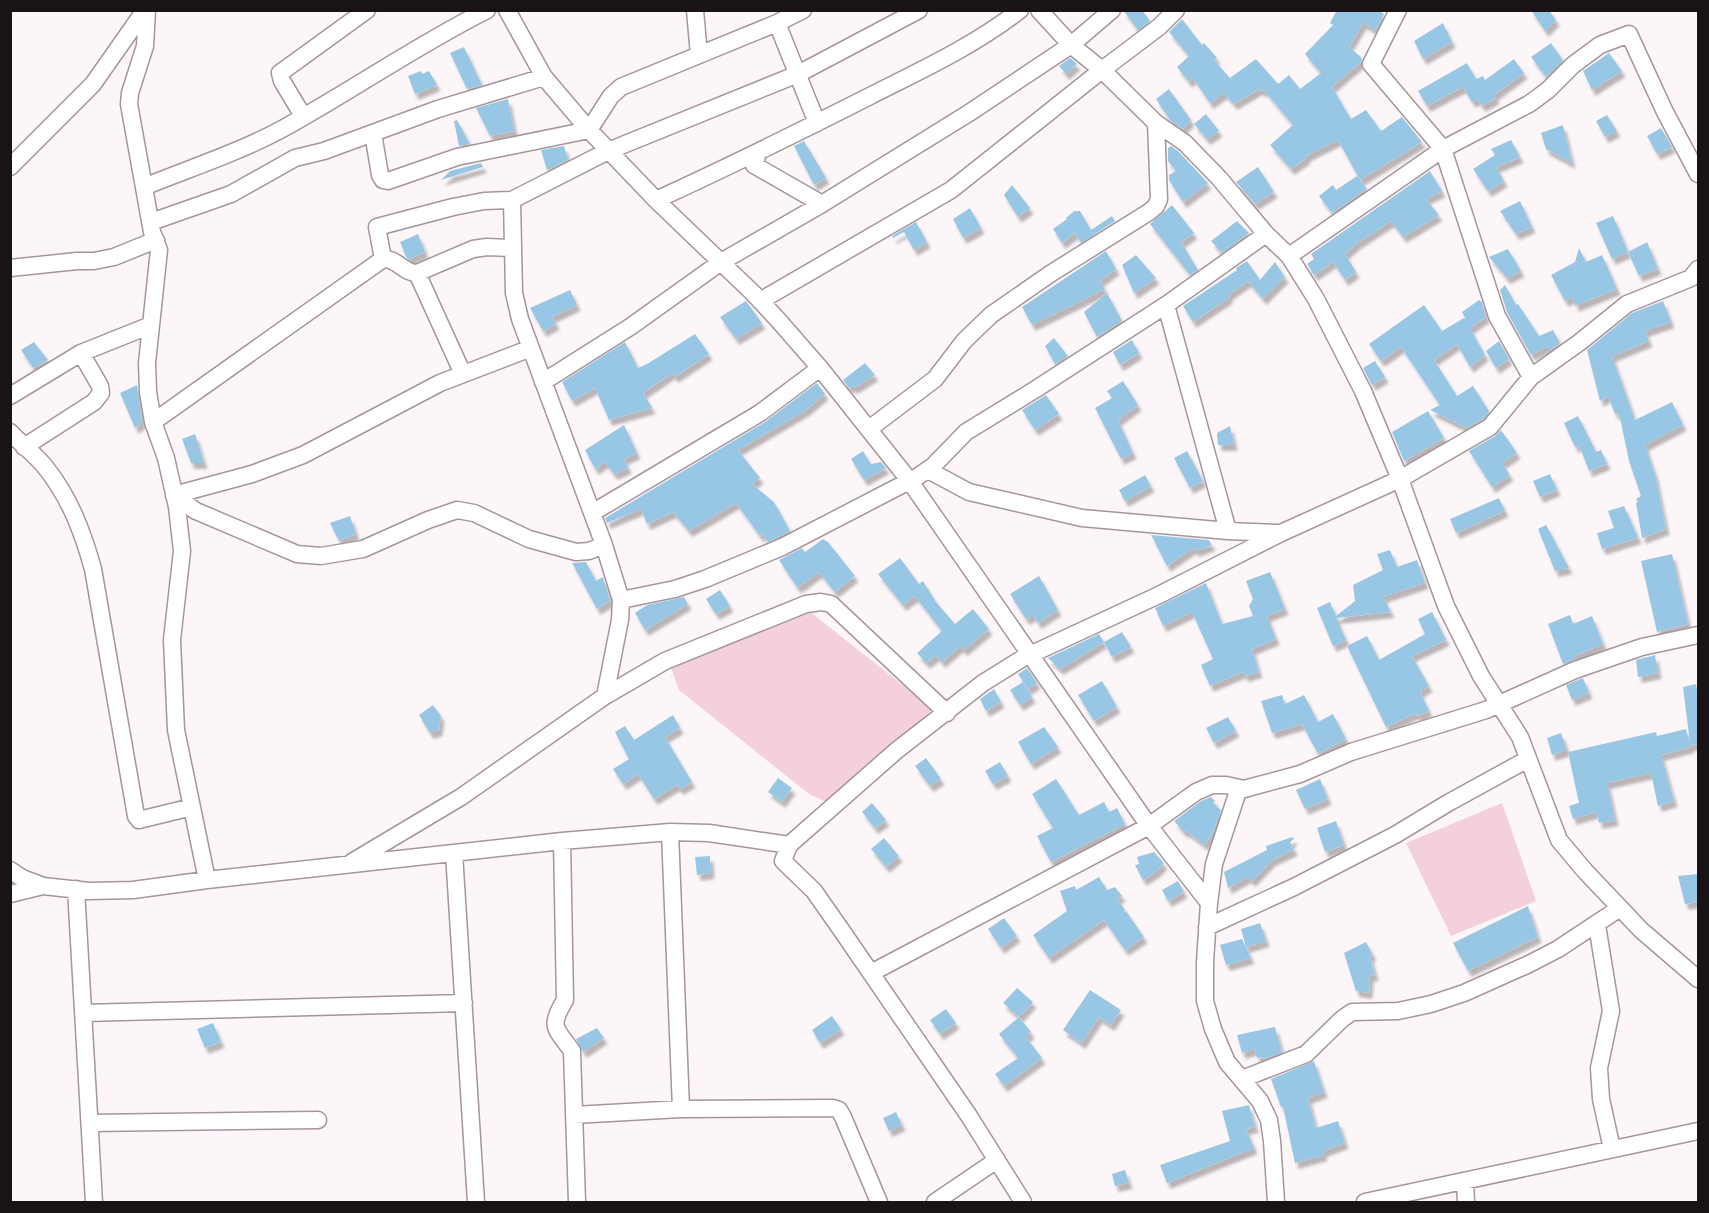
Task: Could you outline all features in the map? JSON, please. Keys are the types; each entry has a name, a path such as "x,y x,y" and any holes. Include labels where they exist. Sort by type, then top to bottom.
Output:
{"street":[{"path":"10,167 93,84 146,10"},
{"path":"146,10 146,46 130,93 129,104 151,222 159,250 147,363 148,392 153,422 177,494 182,551 172,640 176,730 207,880"},
{"path":"303,116 282,81 280,73 367,10"},
{"path":"144,187 263,139 429,41 487,10"},
{"path":"507,10 544,77 608,151 760,300 820,368 869,429 909,480 1149,826 1209,903"},
{"path":"695,10 699,56"},
{"path":"373,133 380,175 383,180 387,181 457,157 590,130 611,96 621,87 777,24 803,10"},
{"path":"383,259 377,227 453,207 484,201 512,200 608,151 798,74 919,10"},
{"path":"656,200 758,153 949,56 994,30 1020,10"},
{"path":"1039,10 1071,45 1102,70 1156,123 1185,143 1219,178 1266,234 1289,256 1317,299 1358,381 1400,479 1446,606 1481,676 1520,737 1559,840 1648,937 1698,979"},
{"path":"543,382 630,327 721,262 822,204 969,113 1071,45 1112,10"},
{"path":"760,300 951,190 1159,27 1176,10"},
{"path":"1398,10 1371,64 1443,148 1497,316 1531,376"},
{"path":"777,24 817,123"},
{"path":"1289,256 1443,148 1529,104 1548,90 1573,65 1600,45 1629,34 1665,112 1698,174"},
{"path":"151,222 231,194 295,158 324,151 438,109 544,77"},
{"path":"869,429 935,379 964,341 991,315 1156,206 1158,199 1156,123"},
{"path":"758,153 754,165 822,204"},
{"path":"512,200 514,293 520,319 604,545 621,600 620,620 605,696"},
{"path":"621,600 695,582 771,552 928,470 966,432 1166,305 1266,234"},
{"path":"10,268 94,261 114,257 156,240"},
{"path":"153,422 383,259 394,261 409,273 417,273 473,249 513,248"},
{"path":"1023,1203 997,1160 814,891 783,861 789,845 897,751 983,683 1031,655 1159,595 1281,533 1400,479 1490,427 1531,376 1580,342 1627,303 1691,278 1698,269"},
{"path":"417,273 463,374"},
{"path":"1166,305 1228,531"},
{"path":"10,396 81,353 151,325"},
{"path":"177,494 252,474 303,454 440,383 531,348"},
{"path":"24,447 94,402 101,393 100,386 81,353"},
{"path":"592,513 760,413 820,368"},
{"path":"10,432 45,466 58,484 85,541 93,569 136,816 139,820 192,807"},
{"path":"928,470 969,492 1082,518 1228,531 1281,533"},
{"path":"177,494 187,505 196,510 297,554 321,556 363,549 428,520 457,510 474,513 529,539 576,552 589,551 604,545"},
{"path":"346,865 461,797 605,696 665,661 806,604 821,602 831,604 947,713"},
{"path":"871,973 1149,826 1196,792 1212,785 1244,789 1300,774 1351,752 1500,704 1575,670 1642,646 1698,635"},
{"path":"1207,927 1395,835 1528,759"},
{"path":"1239,788 1214,864 1207,927 1205,1001 1213,1029 1227,1062 1260,1101 1269,1120 1276,1203"},
{"path":"10,870 22,878 43,886 76,890 133,890 454,853 670,832 709,833 789,845"},
{"path":"670,832 681,1110"},
{"path":"562,842 566,1000 557,1013 556,1026 560,1038 572,1051 578,1203"},
{"path":"454,853 476,1203"},
{"path":"10,894 43,886"},
{"path":"76,890 94,1203"},
{"path":"1242,1079 1306,1054 1342,1018 1352,1012 1398,1011 1431,1004 1464,993 1529,964 1597,925 1620,908"},
{"path":"1597,925 1611,1011 1599,1068 1601,1099 1612,1149"},
{"path":"84,1013 464,1003"},
{"path":"574,1115 681,1110 833,1108 839,1110 879,1203"},
{"path":"90,1123 318,1120"},
{"path":"1365,1203 1698,1131"},
{"path":"935,1203 997,1160"},
{"path":"1465,1182 1466,1203"}],"shaded area":[{"path":"809,611 933,709 826,802 809,794 679,690 671,668"},
{"path":"1502,803 1536,901 1451,936 1406,843"}],"building":[{"path":"1123,10 1142,10 1150,21 1138,30"},
{"path":"1337,10 1378,10 1384,14 1376,30 1363,23 1349,47 1362,58 1361,62 1332,87 1351,119 1366,110 1381,131 1402,117 1422,142 1360,180 1338,140 1306,156 1307,158 1291,169 1270,145 1293,125 1264,90 1259,89 1234,104 1224,93 1210,103 1193,78 1189,82 1177,67 1189,56 1169,32 1182,19 1202,45 1204,43 1217,58 1214,60 1230,78 1256,59 1278,84 1289,75 1300,89 1321,73 1305,54 1333,25 1330,23"},
{"path":"1531,10 1549,10 1556,20 1545,31"},
{"path":"1443,23 1452,42 1423,59 1414,41"},
{"path":"1551,43 1563,60 1546,77 1531,57"},
{"path":"464,47 482,85 467,89 450,53"},
{"path":"1609,53 1622,71 1592,90 1583,71"},
{"path":"1070,58 1077,64 1066,74 1059,66"},
{"path":"1514,59 1524,73 1494,95 1496,98 1482,106 1477,99 1472,102 1463,87 1427,106 1418,91 1467,63 1476,79 1483,76 1485,80"},
{"path":"421,71 422,74 429,71 437,85 415,94 408,76"},
{"path":"1169,89 1191,120 1183,129 1170,120 1156,99"},
{"path":"508,99 514,131 490,136 476,108"},
{"path":"1206,114 1219,131 1207,139 1194,124"},
{"path":"1607,115 1617,131 1605,137 1596,121"},
{"path":"457,120 470,144 459,146 454,121"},
{"path":"1563,125 1572,163 1546,149 1541,133"},
{"path":"1661,128 1672,147 1657,154 1647,136"},
{"path":"1511,140 1520,157 1496,167 1504,181 1488,191 1473,169 1495,155 1491,149"},
{"path":"804,141 826,178 814,185 794,146"},
{"path":"564,146 568,160 547,170 541,150"},
{"path":"1171,146 1208,183 1183,202 1169,180 1169,175 1176,171 1168,161 1168,148"},
{"path":"481,163 483,167 441,180 450,171"},
{"path":"1258,167 1274,192 1255,204 1236,182"},
{"path":"1430,171 1442,191 1426,199 1439,215 1403,237 1391,221 1356,244 1345,254 1356,272 1345,280 1333,262 1314,275 1307,264 1314,259 1311,254"},
{"path":"1357,176 1367,189 1332,213 1319,196 1333,185 1336,190"},
{"path":"1012,185 1030,208 1018,217 1004,195"},
{"path":"1520,201 1532,227 1516,234 1500,211"},
{"path":"1172,205 1194,233 1181,242 1198,270 1190,275 1150,224"},
{"path":"970,208 981,228 963,238 953,219"},
{"path":"1074,211 1080,211 1091,230 1112,216 1115,221 1081,243 1075,233 1062,243 1053,229"},
{"path":"1613,216 1628,252 1612,259 1596,223"},
{"path":"1237,221 1249,233 1222,253 1211,241"},
{"path":"916,222 927,242 914,250 904,232 893,238 892,236"},
{"path":"418,234 425,252 409,259 400,242"},
{"path":"1647,242 1658,269 1639,276 1628,252"},
{"path":"1579,248 1586,262 1602,255 1617,289 1575,306 1573,297 1565,301 1551,275 1575,262"},
{"path":"1508,249 1521,271 1507,278 1489,257"},
{"path":"1106,251 1116,269 1100,281 1105,289 1032,325 1022,307"},
{"path":"1136,255 1156,278 1134,293 1122,265"},
{"path":"1247,261 1260,280 1275,262 1285,277 1263,299 1248,281 1228,295 1230,297 1193,322 1183,306"},
{"path":"1505,285 1516,305 1518,304 1539,336 1553,330 1560,343 1550,350 1547,347 1531,355 1507,312 1500,290"},
{"path":"570,290 577,305 552,317 556,324 543,331 530,308"},
{"path":"1107,293 1122,321 1097,337 1084,312"},
{"path":"1479,300 1482,302 1486,317 1470,328 1485,355 1470,367 1457,344 1434,360 1457,396 1473,386 1489,411 1483,419 1467,428 1430,410 1440,405 1401,347 1381,361 1369,344 1424,305 1442,331 1464,318 1466,320 1462,312"},
{"path":"746,301 762,323 736,339 720,317"},
{"path":"1663,301 1671,322 1645,331 1649,341 1612,356 1635,420 1672,402 1683,425 1645,445 1655,475 1666,529 1642,538 1636,503 1638,502 1636,499 1641,496 1629,461 1619,413 1615,414 1608,396 1600,401 1587,350 1632,313"},
{"path":"695,334 709,354 675,377 672,373 643,393 652,408 609,420 595,388 572,401 562,382 625,342 638,368"},
{"path":"1054,338 1068,356 1055,364 1045,346"},
{"path":"1132,340 1139,353 1120,365 1113,352"},
{"path":"1499,341 1509,359 1496,368 1486,351"},
{"path":"34,342 48,360 33,368 21,350"},
{"path":"1375,361 1385,377 1372,385 1363,368"},
{"path":"865,363 875,375 854,388 852,386 849,388 843,380"},
{"path":"1123,381 1138,405 1118,420 1133,453 1121,459 1095,408 1112,398 1107,391"},
{"path":"817,383 825,394 806,410 738,450 760,478 752,484 774,502 790,531 768,542 763,534 760,536 736,503 689,531 673,512 647,524 641,509 607,523 605,518 765,422"},
{"path":"137,385 142,423 135,428 120,393"},
{"path":"1046,395 1059,414 1035,430 1022,410"},
{"path":"1428,411 1444,438 1404,461 1392,432"},
{"path":"1578,416 1596,452 1601,450 1607,464 1589,471 1579,445 1575,447 1564,423"},
{"path":"624,425 637,453 624,459 628,468 614,474 605,462 595,469 585,450"},
{"path":"1230,426 1234,445 1218,445 1217,433"},
{"path":"1501,430 1517,453 1502,463 1510,475 1492,487 1469,451"},
{"path":"195,434 204,463 191,463 182,439"},
{"path":"863,451 871,464 881,462 886,468 864,480 851,459"},
{"path":"1187,451 1203,481 1190,488 1174,458"},
{"path":"1550,474 1557,490 1540,497 1533,481"},
{"path":"1145,475 1151,486 1125,501 1119,490"},
{"path":"1499,498 1505,511 1456,533 1450,519"},
{"path":"1624,506 1638,538 1602,549 1597,533 1614,528 1608,511"},
{"path":"350,516 356,534 339,541 330,523"},
{"path":"1546,525 1569,568 1555,571 1538,529"},
{"path":"1151,535 1209,540 1212,545 1195,551 1193,548 1167,566"},
{"path":"823,539 828,542 855,576 835,592 819,572 797,587 779,560 802,548 805,552"},
{"path":"1390,550 1397,567 1417,560 1425,583 1383,597 1391,612 1336,618 1346,640 1333,646 1317,608 1330,602 1336,616 1355,601 1353,585 1383,570 1377,554"},
{"path":"1672,554 1688,624 1657,632 1641,561"},
{"path":"900,558 919,584 923,581 936,602 955,624 973,609 989,629 964,650 960,646 942,662 936,655 927,663 917,653 942,631 915,596 903,605 878,574"},
{"path":"586,562 596,581 603,577 610,601 597,609 572,563"},
{"path":"1270,572 1285,609 1267,616 1276,639 1252,649 1259,672 1245,676 1243,672 1210,686 1201,665 1213,659 1192,612 1163,626 1155,608 1206,583 1222,624 1253,616 1249,606 1253,599 1246,581"},
{"path":"1039,576 1058,610 1038,623 1033,615 1026,619 1010,594"},
{"path":"720,590 730,606 716,614 706,599"},
{"path":"684,597 688,604 645,630 635,613 647,605"},
{"path":"1432,612 1446,640 1412,656 1429,686 1420,692 1429,711 1417,716 1416,713 1386,727 1347,646 1367,636 1379,660 1425,634 1418,619"},
{"path":"1570,615 1573,624 1592,616 1603,644 1574,656 1575,659 1563,664 1548,624"},
{"path":"1122,632 1131,647 1112,657 1104,642"},
{"path":"1099,634 1104,642 1060,669 1048,658"},
{"path":"1655,655 1658,673 1638,677 1636,660"},
{"path":"1027,668 1037,683 1028,689 1018,674"},
{"path":"1583,678 1589,693 1572,700 1566,685"},
{"path":"1102,681 1117,707 1094,721 1078,695"},
{"path":"1023,682 1032,697 1020,705 1010,690"},
{"path":"1696,684 1698,744 1661,755 1674,801 1658,806 1651,773 1607,783 1615,820 1599,823 1597,812 1573,819 1569,806 1579,803 1568,752 1656,732 1657,736 1686,729 1690,743 1683,687"},
{"path":"994,689 1001,702 986,711 980,699"},
{"path":"1282,695 1285,704 1304,695 1318,722 1333,714 1346,739 1318,754 1302,724 1272,733 1261,701"},
{"path":"433,705 441,716 439,730 430,733 419,715"},
{"path":"673,715 680,728 665,737 692,782 680,789 677,785 654,799 638,774 623,784 613,769 629,759 615,732 625,726 634,740"},
{"path":"1228,717 1236,731 1214,743 1206,728"},
{"path":"1044,727 1058,747 1031,764 1018,742"},
{"path":"1561,733 1567,750 1552,755 1547,738"},
{"path":"926,758 941,779 930,786 915,766"},
{"path":"1000,762 1008,776 993,784 985,771"},
{"path":"778,778 792,788 782,802 768,792"},
{"path":"1056,779 1079,815 1104,802 1109,812 1117,808 1125,824 1051,862 1037,836 1053,828 1032,794"},
{"path":"1320,779 1328,799 1305,809 1296,790"},
{"path":"1211,797 1215,801 1213,803 1221,810 1213,832 1205,845 1186,831 1184,832 1174,821 1201,801"},
{"path":"872,803 886,820 875,828 862,812"},
{"path":"1336,821 1344,845 1325,852 1317,828"},
{"path":"1292,837 1294,839 1290,842 1294,850 1272,860 1252,881 1248,877 1228,888 1224,872 1267,850 1266,846"},
{"path":"884,838 899,856 886,867 871,849"},
{"path":"1154,852 1164,863 1157,871 1143,880 1135,865 1139,864 1137,857"},
{"path":"710,856 711,873 697,875 695,857"},
{"path":"1698,874 1698,902 1685,904 1678,876"},
{"path":"1099,877 1107,890 1115,887 1122,896 1117,899 1125,910 1122,914 1126,911 1144,937 1125,950 1104,920 1049,958 1033,935 1067,911 1060,891 1075,886 1076,890"},
{"path":"1178,881 1184,892 1168,901 1162,890"},
{"path":"1528,906 1538,937 1468,971 1453,943"},
{"path":"1004,918 1017,936 1001,948 988,929"},
{"path":"1260,923 1266,941 1246,947 1241,929"},
{"path":"1242,939 1251,958 1226,965 1220,945"},
{"path":"1366,942 1373,955 1370,956 1375,975 1370,976 1369,993 1356,991 1344,953"},
{"path":"1017,988 1033,1002 1019,1017 1003,1003"},
{"path":"1090,990 1121,1010 1111,1025 1099,1017 1082,1043 1063,1030"},
{"path":"946,1009 956,1023 940,1034 930,1020"},
{"path":"832,1016 841,1029 820,1043 812,1030"},
{"path":"1019,1017 1031,1032 1026,1037 1042,1058 1004,1086 995,1074 1018,1058 999,1034"},
{"path":"213,1023 221,1042 205,1048 197,1029"},
{"path":"1275,1027 1282,1052 1264,1059 1263,1057 1257,1058 1255,1049 1242,1053 1237,1035"},
{"path":"597,1028 604,1038 583,1052 576,1039"},
{"path":"1314,1061 1324,1092 1308,1098 1316,1128 1338,1121 1345,1143 1323,1151 1324,1155 1295,1163 1283,1107 1281,1107 1271,1079"},
{"path":"1249,1105 1255,1127 1246,1129 1254,1148 1167,1183 1160,1165 1230,1141 1222,1111"},
{"path":"896,1112 902,1125 889,1131 883,1118"},
{"path":"1125,1170 1129,1183 1115,1186 1112,1174"}]}
